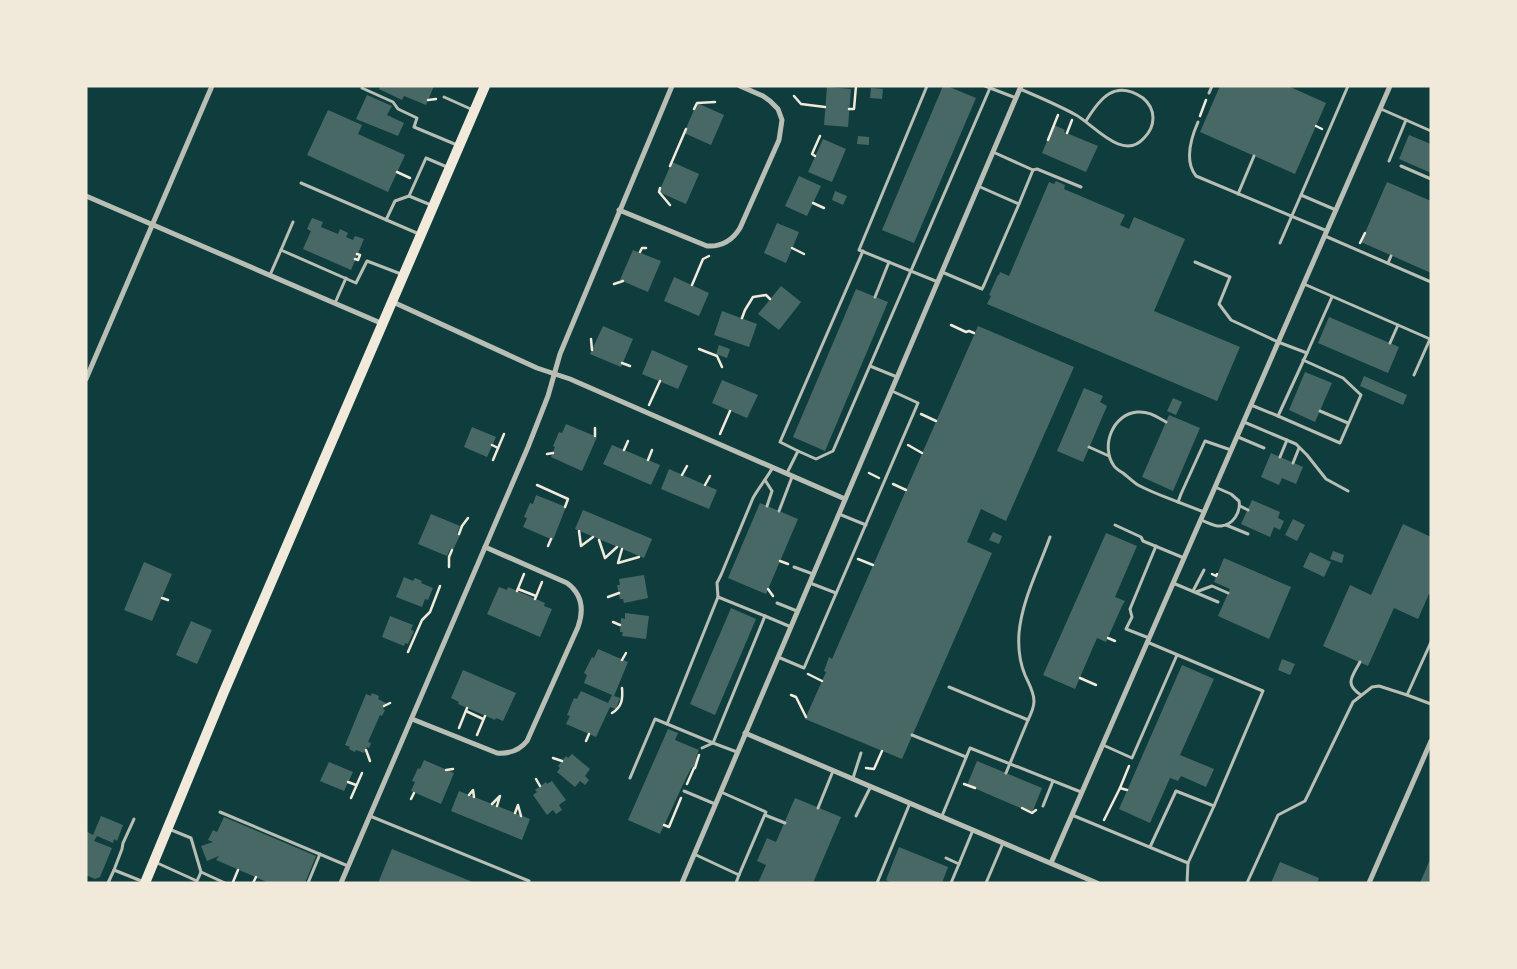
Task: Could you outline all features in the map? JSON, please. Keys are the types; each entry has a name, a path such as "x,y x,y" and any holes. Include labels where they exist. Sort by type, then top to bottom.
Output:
{"main road":[{"path":"145,883 223,694 485,86"}],"street":[{"path":"86,379 212,86"},
{"path":"341,883 528,445 548,396 560,354 672,86"},
{"path":"619,210 707,246 720,246 731,240 740,228 779,140 782,120 781,114 770,101 740,86"},
{"path":"1051,863 1390,86"},
{"path":"682,883 1021,88"},
{"path":"86,196 383,324"},
{"path":"393,302 537,368 647,412 846,499"},
{"path":"412,719 492,751 502,753 517,750 524,744 578,627 580,621 580,602 576,591 567,583 485,547"},
{"path":"745,733 1097,883"},
{"path":"1369,883 1431,741"}],"lane":[{"path":"927,86 859,250 938,282"},
{"path":"1209,93 1212,86"},
{"path":"1280,243 1348,86"},
{"path":"863,251 780,442 816,459 834,451 988,87 1016,98"},
{"path":"362,88 393,102 398,109 417,118 414,127 460,146"},
{"path":"1021,88 1086,121 1100,134 1124,146 1135,145 1141,142 1148,134 1153,116 1146,100 1132,93 1118,90 1108,93 1102,98 1086,121"},
{"path":"444,98 475,110"},
{"path":"1380,108 1431,130"},
{"path":"1389,161 1406,120"},
{"path":"1198,122 1190,147 1190,165 1192,171 1200,178 1292,217 1431,282"},
{"path":"993,152 1033,170 1038,168 1081,187"},
{"path":"1238,194 1254,156"},
{"path":"409,196 426,158 450,169"},
{"path":"1401,166 1431,179"},
{"path":"942,272 982,289 1033,170"},
{"path":"301,183 422,235"},
{"path":"978,186 1019,204"},
{"path":"1301,195 1336,210"},
{"path":"386,220 395,201 409,196 434,206"},
{"path":"270,275 293,222"},
{"path":"281,250 356,283 367,261 404,276"},
{"path":"1388,263 1391,256"},
{"path":"875,297 889,262"},
{"path":"1195,262 1230,277 1219,304 1231,320 1307,353"},
{"path":"335,303 346,278"},
{"path":"1304,284 1430,338 1414,375"},
{"path":"1278,416 1332,297"},
{"path":"1390,343 1398,325"},
{"path":"1251,404 1340,443 1361,395 1343,378 1303,360"},
{"path":"870,366 897,377"},
{"path":"778,657 804,668 866,525 918,403 892,391"},
{"path":"1320,411 1348,423"},
{"path":"1166,422 1149,413 1127,414 1118,421 1111,432 1108,443 1109,456 1114,466 1138,485 1204,512"},
{"path":"1243,422 1296,444 1326,479 1348,491"},
{"path":"1237,436 1264,448"},
{"path":"1280,457 1287,440"},
{"path":"1178,502 1204,441 1231,450"},
{"path":"1089,448 1109,456"},
{"path":"1293,463 1300,448"},
{"path":"778,511 798,451"},
{"path":"667,724 718,597 717,583 753,498 773,467"},
{"path":"765,480 772,491 767,506"},
{"path":"1201,519 1220,527 1234,519 1239,512 1239,501 1215,486"},
{"path":"1240,506 1248,510"},
{"path":"839,514 866,525"},
{"path":"1114,525 1141,537 1143,541 1184,558"},
{"path":"1226,525 1248,534"},
{"path":"1006,774 1032,710 1034,700 1032,689 1020,660 1019,634 1027,598 1050,537"},
{"path":"1156,546 1130,609 1132,617 1126,628 1177,655 1263,691 1188,863 1187,883"},
{"path":"794,567 813,574"},
{"path":"1194,592 1204,570"},
{"path":"810,582 836,593"},
{"path":"1173,583 1218,602"},
{"path":"1194,592 1212,586 1228,593"},
{"path":"718,597 791,627"},
{"path":"778,603 798,611"},
{"path":"701,750 713,743 765,616"},
{"path":"1407,695 1431,642"},
{"path":"1102,744 1132,758 1177,655"},
{"path":"1360,662 1350,684 1352,689 1361,695"},
{"path":"1247,883 1278,815 1305,801 1353,702 1372,687 1379,686 1431,704"},
{"path":"950,687 1028,720"},
{"path":"630,778 655,719 737,752"},
{"path":"912,735 966,757"},
{"path":"942,816 970,748 1081,792"},
{"path":"853,778 861,753"},
{"path":"818,808 834,770"},
{"path":"1043,806 1053,781"},
{"path":"856,816 871,786"},
{"path":"720,791 766,812 765,814 784,823"},
{"path":"1150,847 1176,791 1214,806"},
{"path":"684,792 715,804"},
{"path":"877,883 910,803"},
{"path":"220,812 348,866"},
{"path":"736,883 765,814"},
{"path":"1071,815 1188,863"},
{"path":"370,816 529,881"},
{"path":"108,883 123,842 134,820"},
{"path":"154,862 196,882 201,872 191,838 168,828"},
{"path":"951,883 973,830"},
{"path":"986,883 1003,842"},
{"path":"308,883 320,854"},
{"path":"694,854 739,875"},
{"path":"946,858 959,864"},
{"path":"114,870 145,883"},
{"path":"201,872 225,883"}],"path":[{"path":"849,108 854,109 856,86"},
{"path":"1198,122 1209,93"},
{"path":"794,96 801,104 826,107"},
{"path":"694,109 697,103 715,102"},
{"path":"1067,133 1075,115"},
{"path":"1048,140 1054,125"},
{"path":"670,166 686,129"},
{"path":"815,156 812,154 820,136"},
{"path":"660,188 659,192 670,205"},
{"path":"813,202 824,208"},
{"path":"640,252 642,248 646,248"},
{"path":"792,248 804,254"},
{"path":"692,285 703,259 709,256"},
{"path":"614,284 623,281"},
{"path":"742,318 753,297 766,295 770,299"},
{"path":"951,326 974,333"},
{"path":"592,340 592,350"},
{"path":"699,350 717,356 722,367"},
{"path":"622,363 630,366"},
{"path":"647,412 660,381"},
{"path":"717,442 730,411"},
{"path":"931,419 936,421"},
{"path":"595,428 595,436"},
{"path":"493,460 504,434"},
{"path":"624,450 628,441"},
{"path":"492,445 498,448"},
{"path":"648,460 652,450"},
{"path":"917,451 922,453"},
{"path":"547,454 553,453"},
{"path":"682,474 686,466"},
{"path":"869,473 878,478"},
{"path":"705,485 710,476"},
{"path":"537,485 568,499 564,507"},
{"path":"901,488 906,490"},
{"path":"459,534 468,518"},
{"path":"579,531 581,546 593,537"},
{"path":"548,546 551,539"},
{"path":"599,540 605,558 616,547"},
{"path":"622,549 618,563 639,556"},
{"path":"449,567 449,557 452,550"},
{"path":"869,563 873,565"},
{"path":"528,566 517,590 535,598 546,574"},
{"path":"408,652 412,639 422,620 430,612 440,586"},
{"path":"608,596 619,593"},
{"path":"162,598 168,600"},
{"path":"429,598 434,601"},
{"path":"612,622 620,625"},
{"path":"1108,638 1115,641"},
{"path":"622,660 626,653"},
{"path":"1080,678 1096,685"},
{"path":"818,679 822,681"},
{"path":"612,713 618,710 623,700 622,688"},
{"path":"791,695 796,697 806,717"},
{"path":"384,706 390,703"},
{"path":"455,736 466,710 484,718 474,744"},
{"path":"586,741 589,734"},
{"path":"366,750 370,761"},
{"path":"690,778 701,750"},
{"path":"874,769 882,751"},
{"path":"553,758 562,761"},
{"path":"1101,827 1132,758"},
{"path":"446,770 453,769"},
{"path":"351,798 362,773"},
{"path":"536,779 540,786"},
{"path":"348,782 356,786"},
{"path":"966,785 975,788"},
{"path":"1120,788 1127,790"},
{"path":"469,795 473,790 474,797"},
{"path":"411,799 414,793"},
{"path":"492,804 500,796 497,806"},
{"path":"515,813 518,805 521,816"},
{"path":"664,825 669,827 677,807"},
{"path":"1022,808 1032,812"},
{"path":"233,883 238,870"},
{"path":"253,883 256,877"}],"building":[{"path":"380,86 434,86 426,105 404,96 402,100 379,89"},
{"path":"943,86 976,98 914,243 882,230"},
{"path":"1220,86 1288,86 1326,103 1295,174 1200,132"},
{"path":"827,87 851,89 848,127 824,125"},
{"path":"871,88 883,89 882,99 870,98"},
{"path":"367,95 392,106 387,115 404,123 398,136 356,119"},
{"path":"697,103 724,115 711,145 684,133"},
{"path":"328,110 362,125 358,134 405,155 388,192 307,155"},
{"path":"1054,125 1065,130 1064,132 1098,146 1086,172 1042,153"},
{"path":"1409,135 1431,144 1431,173 1399,159"},
{"path":"858,136 869,137 869,145 857,144"},
{"path":"823,139 846,149 832,182 808,172"},
{"path":"672,162 699,174 686,204 659,192"},
{"path":"799,176 821,186 807,216 785,206"},
{"path":"1056,181 1065,185 1064,189 1125,215 1120,225 1129,229 1134,217 1185,239 1154,311 1240,347 1217,401 987,304 991,296 989,295 1000,272 1009,276 1049,182 1054,184"},
{"path":"1387,182 1431,201 1431,273 1361,242"},
{"path":"835,191 847,196 843,205 832,200"},
{"path":"312,218 323,222 321,227 338,234 340,229 348,233 346,237 353,240 355,236 364,239 351,270 303,249 311,231 307,229"},
{"path":"777,223 799,232 786,263 764,253"},
{"path":"633,250 661,261 648,292 620,280"},
{"path":"674,277 709,293 699,316 664,301"},
{"path":"781,286 801,302 779,330 758,314"},
{"path":"856,289 888,302 825,451 793,437"},
{"path":"722,311 757,324 749,347 714,335"},
{"path":"1329,317 1399,347 1388,373 1318,343"},
{"path":"603,326 633,339 621,367 590,354"},
{"path":"978,326 1074,367 1006,521 981,509 967,542 992,553 902,759 805,719 826,672 824,671 829,657 832,659"},
{"path":"719,345 730,349 727,358 716,354"},
{"path":"652,350 688,366 678,389 642,374"},
{"path":"1305,372 1332,383 1315,422 1289,410"},
{"path":"1364,376 1407,395 1403,405 1360,386"},
{"path":"722,380 758,395 747,418 712,403"},
{"path":"1084,388 1103,396 1100,402 1107,406 1083,462 1057,451"},
{"path":"1173,398 1182,402 1176,415 1167,411"},
{"path":"1169,415 1200,428 1173,491 1142,477"},
{"path":"566,424 597,437 582,471 551,457 559,432 562,433"},
{"path":"472,427 496,437 487,457 464,447"},
{"path":"612,445 660,465 651,485 603,464"},
{"path":"1271,453 1303,467 1296,484 1282,478 1279,485 1261,477"},
{"path":"669,469 717,490 709,509 661,489"},
{"path":"536,495 566,507 553,540 523,527 527,518 524,517 530,503 533,504"},
{"path":"1252,500 1280,512 1278,518 1284,521 1280,530 1274,527 1270,537 1241,524"},
{"path":"760,503 798,519 766,594 728,578"},
{"path":"583,510 652,539 644,558 575,529"},
{"path":"431,514 460,526 457,533 460,535 453,550 450,549 447,556 418,544"},
{"path":"1293,519 1305,525 1297,541 1285,535"},
{"path":"1403,524 1431,537 1431,595 1429,594 1418,619 1394,608 1368,666 1323,646 1350,585 1371,595"},
{"path":"993,532 1002,536 999,544 989,540"},
{"path":"1106,533 1137,546 1115,597 1125,601 1106,642 1097,638 1075,689 1043,675"},
{"path":"1333,551 1344,555 1342,563 1330,559"},
{"path":"1310,552 1331,562 1324,577 1303,567"},
{"path":"1224,558 1291,587 1269,639 1218,616 1230,589 1214,582"},
{"path":"144,562 172,574 152,621 124,610"},
{"path":"644,575 648,598 624,603 623,599 620,599 617,585 620,585 619,579"},
{"path":"404,577 413,581 415,578 433,588 428,600 425,599 422,607 396,597"},
{"path":"499,587 507,590 508,587 545,603 544,606 552,609 540,637 487,614"},
{"path":"731,608 756,619 715,715 690,704"},
{"path":"625,613 649,616 646,639 622,636 623,632 620,632 621,618 625,619"},
{"path":"390,616 413,625 411,630 414,631 408,644 405,643 404,646 382,637"},
{"path":"191,621 212,630 197,664 176,655"},
{"path":"598,649 628,662 614,696 620,698 616,709 610,707 596,737 566,724 570,716 567,715 574,698 577,699 581,691 608,703 612,695 584,683 587,675 584,673"},
{"path":"1282,659 1295,664 1290,675 1278,670"},
{"path":"1182,665 1214,679 1180,755 1214,769 1206,787 1181,776 1178,781 1170,778 1150,823 1119,809"},
{"path":"463,670 516,693 503,721 496,718 495,720 458,704 459,702 451,698"},
{"path":"372,693 379,696 378,699 386,703 383,709 385,710 382,716 380,715 368,742 371,743 369,748 367,747 364,753 356,750 355,752 345,745 366,694 371,696"},
{"path":"668,729 678,733 675,740 699,750 696,757 699,758 695,768 692,767 687,776 660,834 628,820"},
{"path":"572,754 590,769 585,776 589,780 585,785 580,781 575,787 557,772 560,768 558,766 566,756 568,758"},
{"path":"424,760 454,773 441,804 411,791 415,782 412,781"},
{"path":"977,761 1042,788 1032,813 967,785"},
{"path":"329,762 353,772 344,791 320,781"},
{"path":"552,781 566,800 559,805 562,810 556,814 553,810 547,815 533,795 537,792 535,790 546,782 547,784"},
{"path":"459,791 530,819 522,840 451,811"},
{"path":"795,798 841,817 813,883 758,883 766,865 757,861 767,838 776,842"},
{"path":"101,816 123,825 117,841 114,839 113,843 97,836 94,841 112,848 100,877 95,879 86,875 86,831 93,835"},
{"path":"224,817 316,856 305,883 269,883 216,860 219,856 207,861 201,846 213,842 208,840 213,830 217,832"},
{"path":"899,847 948,867 942,883 892,883 886,880"},
{"path":"392,849 475,883 378,883"},
{"path":"1431,857 1431,883 1420,883"},
{"path":"1280,862 1319,878 1317,883 1271,883"}]}
